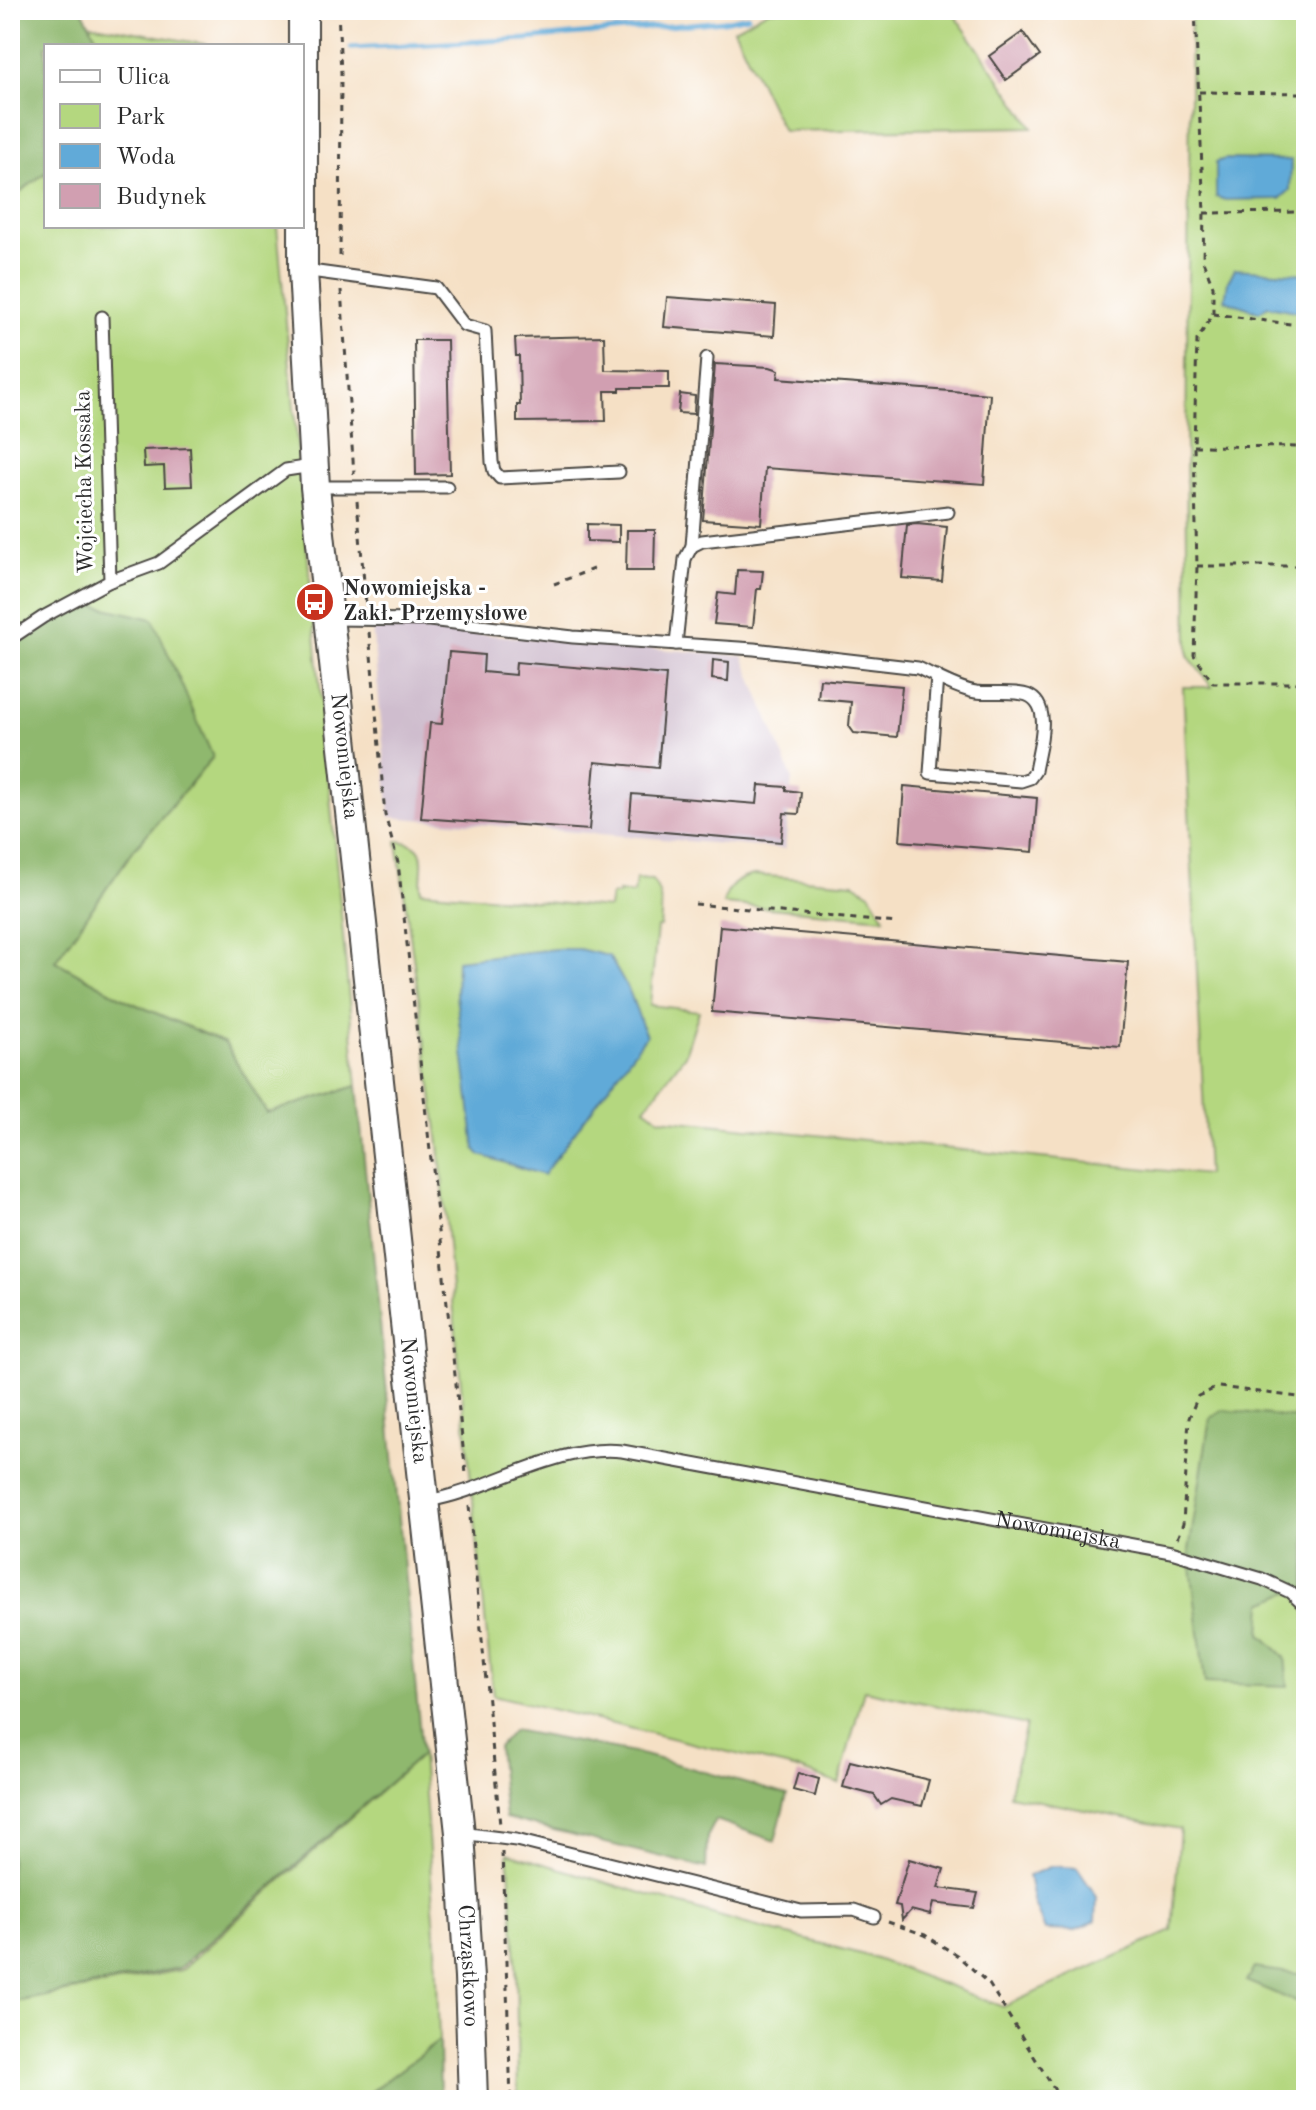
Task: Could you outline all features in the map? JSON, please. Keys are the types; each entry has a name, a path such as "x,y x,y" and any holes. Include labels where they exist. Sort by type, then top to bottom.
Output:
{"street":[{"name":"Nowomiejska","path":"303,10 303,44"},
{"name":"Nowomiejska","path":"303,228 315,477 460,1833"},
{"name":"Chrząstkowo","path":"460,1833 473,2100"}],"lane":[{"path":"303,270 436,288 464,325 485,331 492,462 500,478 619,472"},
{"name":"Wojciecha Kossaka","path":"10,639 43,617 110,581 102,317"},
{"path":"676,644 684,568 692,546 707,358"},
{"path":"110,581 159,563 286,470 355,487 447,487"},
{"path":"692,546 702,541 948,512"},
{"path":"329,619 429,620 573,637 766,651 918,668 937,676 974,692 1029,696 1039,706 1043,718 1035,771 1030,778 1021,781 930,773 937,676"},
{"name":"Nowomiejska","path":"426,1501 468,1491 559,1457 605,1449 1171,1552 1262,1579 1290,1592 1306,1607"},
{"path":"460,1833 502,1838 801,1911 854,1910 874,1917"}],"path":[{"path":"338,10 341,73 340,277 355,487 385,815 398,863 468,1491 502,1838 511,2100"},
{"path":"1195,10 1204,213 1203,261 1213,286 1213,314 1197,340 1194,655 1213,683 1306,683"},
{"path":"1199,92 1306,93"},
{"path":"1204,213 1306,212"},
{"path":"1213,314 1306,326"},
{"path":"1194,446 1306,447"},
{"path":"1197,566 1306,566"},
{"path":"554,584 593,569"},
{"path":"695,904 898,923"},
{"path":"1171,1552 1183,1524 1189,1418 1198,1396 1218,1387 1306,1398"},
{"path":"874,1917 925,1935 958,1956 989,1984 1061,2100"}],"shaded area":[{"path":"372,625 743,656 792,778 785,849 390,817"}],"green space":[{"path":"10,10 82,10 100,44 44,44 44,174 10,200"},
{"path":"769,10 951,10 1033,127 783,131 734,29"},
{"path":"1191,10 1306,10 1306,2100 518,2100 516,1961 508,1853 742,1923 868,1956 1003,2007 1172,1931 1180,1829 1009,1795 1026,1725 864,1690 839,1784 798,1769 493,1695 439,1144 397,841 415,846 420,851 421,891 609,908 611,895 618,895 618,892 634,894 636,879 652,880 660,897 661,908 650,1005 699,1011 685,1055 645,1108 660,1119 1207,1175 1183,687 1212,687 1188,656 1186,446"},
{"path":"89,24 204,44 100,44"},
{"path":"44,174 44,228 277,228 357,1086 267,1113 225,1043 128,1001 55,961 135,848 213,757 84,603 10,647 10,200"},
{"path":"84,603 153,619 213,757 135,848 55,961 128,1001 225,1043 267,1113 357,1086 422,1754 179,1968 10,2003 10,647"},
{"path":"754,875 854,883 870,893 885,918 723,904 734,884"},
{"path":"1224,1410 1306,1419 1306,1596 1289,1592 1263,1603 1261,1634 1285,1657 1288,1686 1205,1683 1189,1550 1210,1418"},
{"path":"513,1730 644,1755 787,1795 775,1841 716,1820 707,1837 706,1868 505,1818 498,1747"},
{"path":"422,1754 436,1946 439,2041 360,2100 10,2100 10,2003 181,1970"},
{"path":"1254,1968 1306,1975 1306,2006 1246,1981"},
{"path":"439,2041 440,2100 360,2100"}],"water":[{"path":"1225,159 1291,160 1290,190 1280,199 1225,200 1216,197 1216,162"},
{"path":"1235,269 1306,274 1306,313 1268,306 1259,312 1225,300 1228,281"},
{"path":"579,949 609,956 630,993 646,1036 543,1175 480,1155 475,1149 456,996 457,960"},
{"path":"1052,1866 1077,1868 1097,1897 1096,1921 1074,1931 1045,1930 1034,1904 1028,1876"}],"building":[{"path":"1023,32 1040,56 1006,80 989,56"},
{"path":"667,297 776,305 774,336 664,327"},
{"path":"604,336 605,370 669,371 669,388 605,391 606,421 517,422 517,405 520,405 519,356 516,356 515,338"},
{"path":"414,340 447,340 450,474 416,475"},
{"path":"715,364 770,367 779,370 778,378 990,394 984,484 765,468 761,524 703,520"},
{"path":"680,394 695,396 694,414 678,413"},
{"path":"190,448 192,486 165,487 164,466 144,467 143,450"},
{"path":"587,524 619,525 619,542 587,541"},
{"path":"907,525 947,527 942,581 902,578"},
{"path":"627,530 655,530 654,571 626,571"},
{"path":"737,570 763,571 761,589 757,589 753,627 714,624 718,593 735,595"},
{"path":"449,652 484,655 483,672 515,675 516,662 666,675 658,768 595,762 589,830 421,818 430,723 442,724"},
{"path":"713,660 729,662 728,681 712,679"},
{"path":"820,679 902,686 897,737 854,733 849,726 851,702 818,699"},
{"path":"759,785 786,787 786,790 801,792 799,814 784,813 781,842 629,829 632,794 757,804"},
{"path":"904,786 1037,798 1033,852 900,841"},
{"path":"720,926 1128,962 1120,1047 712,1012"},
{"path":"850,1761 929,1780 922,1806 891,1799 881,1805 874,1795 843,1787"},
{"path":"798,1773 819,1779 815,1796 793,1790"},
{"path":"909,1859 944,1869 938,1888 978,1893 974,1908 933,1903 930,1915 911,1910 902,1920 900,1906 895,1905"}],"waterway":[{"path":"351,48 527,39 748,16"}],"place":[{"name":"Nowomiejska - Zakł. Przemysłowe","path":"315,602"}]}
